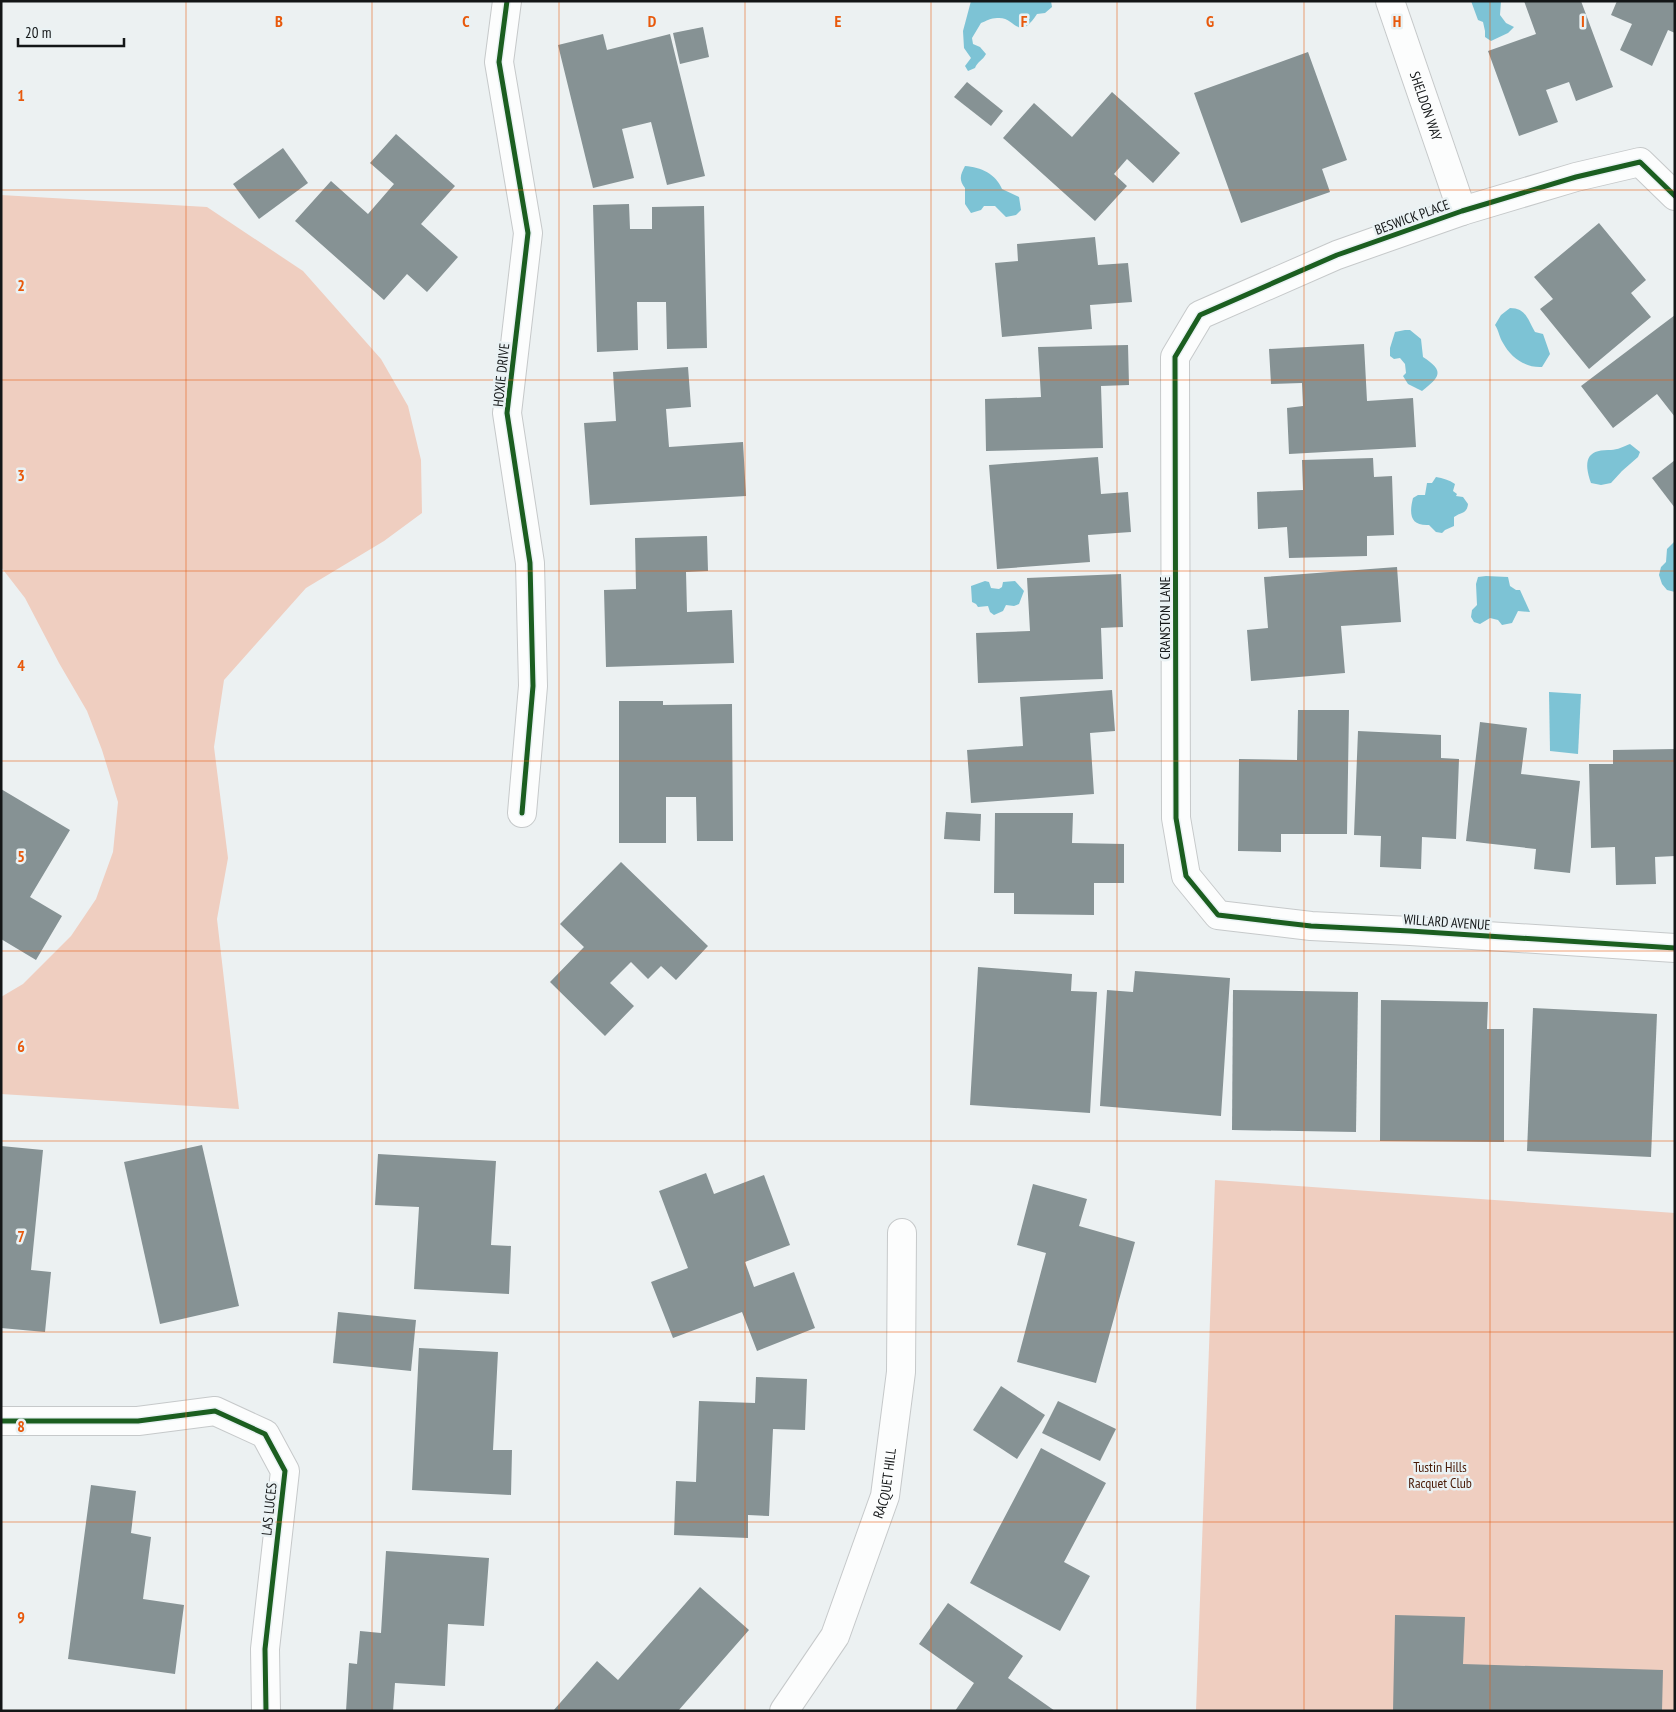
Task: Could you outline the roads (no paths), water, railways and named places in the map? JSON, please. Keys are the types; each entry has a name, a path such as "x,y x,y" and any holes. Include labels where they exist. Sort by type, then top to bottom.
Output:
{"street":[{"name":"HOXIE DRIVE","path":"507,1 499,62 528,233 507,413 530,563 533,686 522,813"},
{"name":"SHELDON WAY","path":"1390,1 1462,211"},
{"name":"BESWICK PLACE","path":"1200,315 1337,255 1462,211 1576,177 1640,162 1675,196"},
{"name":"CRANSTON LANE","path":"1200,315 1175,357 1176,818 1186,876 1218,915"},
{"name":"WILLARD AVENUE","path":"1218,915 1311,926 1675,948"},
{"name":"RACQUET HILL","path":"784,1711 835,1636 885,1496 900,1372 902,1233"},
{"name":"LAS LUCES","path":"1,1421 138,1421 215,1411 265,1434 285,1471 265,1649 266,1711"}],"water":[{"path":"971,1 1051,1 1052,7 1045,13 1037,14 1030,23 1021,28 1004,18 993,18 981,23 972,38 973,44 980,47 986,54 975,68 968,71 965,66 971,58 964,48 963,31"},
{"path":"1471,1 1501,1 1500,15 1506,23 1514,27 1508,33 1491,41 1485,37 1483,22 1478,20"},
{"path":"965,166 977,168 992,175 1002,189 1019,197 1021,210 1016,215 1006,217 995,206 984,206 981,210 971,213 965,204 965,188 961,179"},
{"path":"1510,308 1523,312 1535,332 1543,334 1550,354 1542,367 1530,366 1520,361 1510,353 1502,341 1495,325 1501,315"},
{"path":"1410,330 1421,339 1423,357 1435,366 1437,370 1436,378 1422,391 1408,384 1403,376 1406,373 1405,364 1400,358 1394,359 1390,356 1390,348 1395,332"},
{"path":"1630,444 1640,452 1638,457 1611,483 1601,485 1591,483 1587,462 1592,454"},
{"path":"1436,477 1446,479 1455,484 1453,491 1457,494 1456,496 1463,497 1468,504 1465,511 1454,517 1454,526 1442,533 1436,532 1429,525 1418,523 1412,518 1411,514 1413,498 1418,495 1425,495 1427,483 1432,483"},
{"path":"1675,541 1675,592 1667,590 1662,584 1659,575 1661,567 1666,562 1667,549"},
{"path":"1478,577 1508,577 1510,586 1520,590 1530,612 1518,611 1512,623 1502,625 1498,620 1490,618 1480,624 1474,622 1471,617 1472,610 1477,605 1476,584"},
{"path":"985,581 989,582 991,588 999,589 1002,587 1003,582 1015,581 1024,591 1019,604 1014,606 1006,605 1003,611 994,615 990,612 988,606 978,607 972,602 971,586"},
{"path":"1549,692 1581,694 1578,754 1550,751"}],"park label":[{"name":"Tustin Hills Racquet Club","path":"1440,1475"}]}
